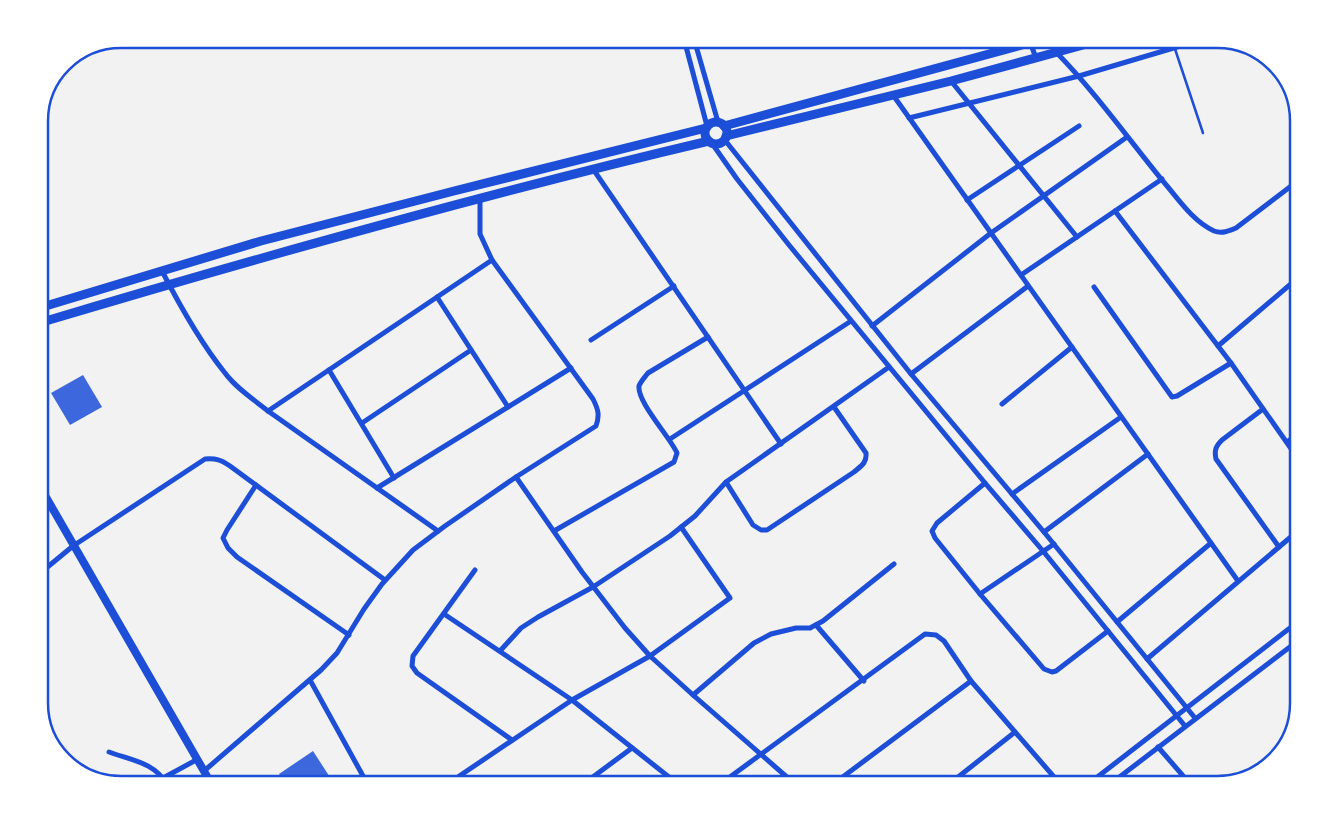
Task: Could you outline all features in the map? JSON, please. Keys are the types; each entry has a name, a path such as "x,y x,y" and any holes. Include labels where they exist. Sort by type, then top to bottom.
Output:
{"main road":[{"path":"723,131 1003,48"},
{"path":"723,131 893,95 1071,48"},
{"path":"48,305 261,241 706,127 713,122 723,131"},
{"path":"706,127 705,135 710,141"},
{"path":"48,320 238,264 593,169 710,141 720,143 723,131"},
{"path":"48,501 207,776"}],"street":[{"path":"686,48 706,127"},
{"path":"697,48 723,131 872,326 1054,544 1195,718"},
{"path":"1033,48 1036,58"},
{"path":"909,118 1079,76 1171,48"},
{"path":"1056,52 1079,76 1191,213 1204,225 1216,232 1225,232 1236,228 1290,187"},
{"path":"951,81 1077,237"},
{"path":"893,95 1238,581"},
{"path":"967,200 1079,126"},
{"path":"872,326 991,233 1127,137"},
{"path":"710,141 748,194 889,368 1044,551 1185,726"},
{"path":"593,169 781,444"},
{"path":"1021,275 1162,179"},
{"path":"204,771 321,670 337,653 364,609 385,580 413,550 516,477 596,426 599,418 598,409 593,399 492,260 480,234 480,199"},
{"path":"1115,211 1231,363 1290,446"},
{"path":"268,411 492,260"},
{"path":"162,271 205,346 226,374 242,391 438,531"},
{"path":"1218,346 1290,285"},
{"path":"591,340 674,286"},
{"path":"911,374 1028,286"},
{"path":"1094,287 1172,396 1176,396 1231,363"},
{"path":"436,297 508,407"},
{"path":"670,439 851,321"},
{"path":"554,532 670,466 676,458 677,452 641,398 639,388 648,373 708,336"},
{"path":"1002,404 1072,347"},
{"path":"362,423 471,350"},
{"path":"377,488 571,368"},
{"path":"500,651 521,628 593,587 681,528 695,516 726,482 889,368"},
{"path":"329,370 394,478"},
{"path":"726,482 753,525 761,530 767,530 854,472 866,459 866,453 834,407"},
{"path":"1263,409 1216,445 1214,452 1216,459 1279,547"},
{"path":"1012,494 1121,417"},
{"path":"1044,532 1148,454"},
{"path":"48,567 73,546 205,459 214,458 222,460 385,580"},
{"path":"516,477 593,587 650,656 786,776"},
{"path":"985,483 937,523 932,532 980,594 1044,669 1048,671 1056,672 1108,631"},
{"path":"256,485 223,538 228,548 237,557 349,635"},
{"path":"459,776 572,700 650,656 730,598 681,528"},
{"path":"1146,658 1290,538"},
{"path":"1117,622 1211,543"},
{"path":"980,594 1054,544"},
{"path":"693,695 754,643 770,634 796,628 810,628 823,621 894,564"},
{"path":"475,570 413,656 412,666 417,673 512,740"},
{"path":"444,614 572,700 668,776"},
{"path":"816,624 864,681"},
{"path":"1098,776 1290,628"},
{"path":"731,776 864,681 925,634 936,634 944,641 972,681 1053,776"},
{"path":"1121,776 1290,647"},
{"path":"310,680 363,776"},
{"path":"844,776 972,681"},
{"path":"959,776 1015,732"},
{"path":"1158,747 1183,776"},
{"path":"596,776 632,748"},
{"path":"109,752 152,767 161,776"},
{"path":"167,776 198,760"}],"lane":[{"path":"1174,48 1203,133"}],"building":[{"path":"83,375 102,407 70,425 51,393"},
{"path":"313,751 329,776 280,776 279,774"}]}
